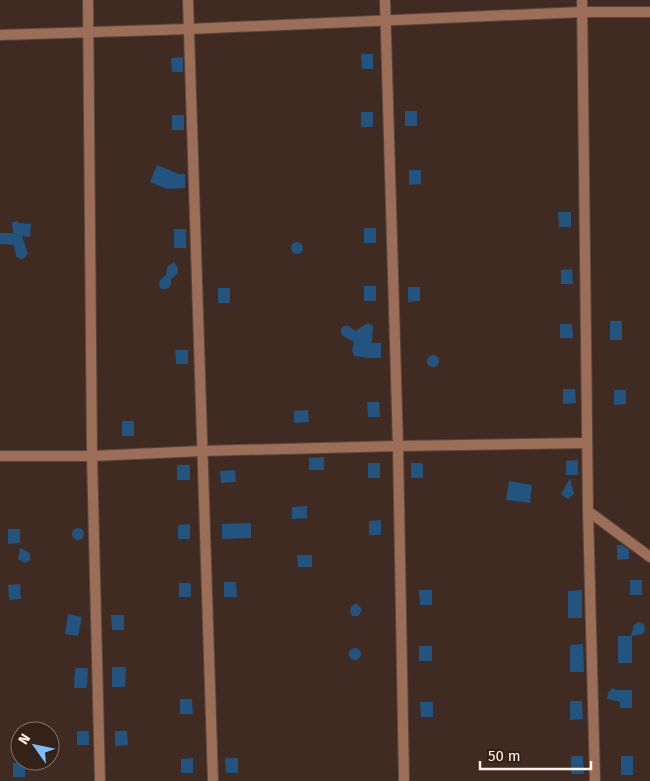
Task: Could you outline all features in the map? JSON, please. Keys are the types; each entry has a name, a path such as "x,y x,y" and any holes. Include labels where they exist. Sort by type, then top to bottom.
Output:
{"street":[{"path":"88,0 92,456 100,781"},
{"path":"188,0 213,781"},
{"path":"385,0 398,446 404,781"},
{"path":"582,0 588,511 595,781"},
{"path":"0,35 582,12 650,12"},
{"path":"0,456 92,456 202,451 587,443"},
{"path":"588,511 650,557"}],"building":[{"path":"361,54 373,54 373,69 362,69"},
{"path":"183,57 183,72 172,72 171,58"},
{"path":"405,111 417,111 417,126 405,126"},
{"path":"361,112 373,112 373,127 361,127"},
{"path":"172,115 184,115 184,130 172,130"},
{"path":"157,165 179,174 185,174 185,188 167,189 150,182"},
{"path":"409,170 421,170 421,184 409,185"},
{"path":"558,212 571,212 571,227 559,227"},
{"path":"18,221 18,223 31,224 30,237 22,236 28,254 23,259 16,256 14,245 0,244 0,233 13,233 12,222"},
{"path":"364,228 376,228 376,243 364,243"},
{"path":"174,229 186,229 186,248 174,248"},
{"path":"295,242 299,242 303,248 299,254 295,254 291,250 291,246"},
{"path":"174,262 178,268 178,273 171,279 169,288 161,289 159,285 160,280 166,275 167,267"},
{"path":"572,269 573,284 561,284 561,270"},
{"path":"364,286 376,286 376,301 364,301"},
{"path":"408,287 420,287 420,301 408,302"},
{"path":"218,288 230,288 230,303 218,303"},
{"path":"610,321 622,321 622,340 610,340"},
{"path":"368,323 373,326 372,343 381,343 381,358 354,356 352,350 354,342 341,334 341,329 344,326 349,326 355,331"},
{"path":"560,324 572,324 573,338 560,338"},
{"path":"175,350 188,350 188,364 176,364"},
{"path":"431,355 435,355 439,361 435,367 431,367 427,363 427,359"},
{"path":"563,389 575,389 576,403 563,404"},
{"path":"614,390 626,390 626,404 614,405"},
{"path":"367,402 379,402 380,417 368,417"},
{"path":"308,410 309,422 294,423 294,411"},
{"path":"122,421 134,421 134,436 122,436"},
{"path":"324,457 324,470 309,470 309,458"},
{"path":"578,460 578,475 566,475 566,461"},
{"path":"368,463 380,463 380,478 368,478"},
{"path":"411,463 423,463 423,478 411,478"},
{"path":"177,465 190,465 190,480 177,480"},
{"path":"235,470 236,482 221,483 220,471"},
{"path":"570,478 574,494 568,499 561,494"},
{"path":"509,481 532,485 530,503 506,500"},
{"path":"307,506 307,518 292,519 292,507"},
{"path":"381,520 381,535 369,535 369,521"},
{"path":"251,523 251,538 222,539 222,524"},
{"path":"190,524 190,539 178,539 178,525"},
{"path":"76,528 80,528 84,534 80,540 76,540 72,536 72,532"},
{"path":"8,529 20,529 20,543 8,544"},
{"path":"617,545 622,545 629,550 629,559 617,560"},
{"path":"20,548 30,553 30,560 25,563 18,559"},
{"path":"297,555 312,555 312,567 298,567"},
{"path":"630,580 642,580 642,595 630,595"},
{"path":"224,582 236,582 237,597 224,597"},
{"path":"179,583 191,583 191,597 179,597"},
{"path":"20,584 21,599 9,600 8,585"},
{"path":"419,590 432,590 432,605 420,605"},
{"path":"582,590 582,618 568,618 568,591"},
{"path":"356,603 362,611 358,616 352,616 350,612 351,607"},
{"path":"68,614 82,617 78,636 65,634"},
{"path":"111,615 124,615 124,630 112,630"},
{"path":"638,622 644,624 645,630 642,634 632,636 632,663 618,663 618,636 631,636 634,625"},
{"path":"583,644 584,672 570,672 570,645"},
{"path":"419,646 432,646 432,661 419,661"},
{"path":"353,648 357,648 361,654 357,660 353,660 349,656 349,652"},
{"path":"112,667 126,667 125,687 112,687"},
{"path":"75,668 88,668 87,688 74,688"},
{"path":"612,688 616,690 632,690 632,708 620,708 620,702 607,699 608,693"},
{"path":"180,699 192,699 193,714 180,714"},
{"path":"570,701 582,701 583,719 570,720"},
{"path":"420,702 433,702 433,717 421,717"},
{"path":"77,731 89,731 89,745 77,745"},
{"path":"115,731 127,731 128,745 115,746"},
{"path":"571,756 583,756 584,774 571,774"},
{"path":"621,756 633,756 633,775 621,775"},
{"path":"193,758 193,773 181,773 181,759"},
{"path":"225,758 238,758 238,773 226,773"},
{"path":"13,771 25,771 25,777 13,777"}]}
